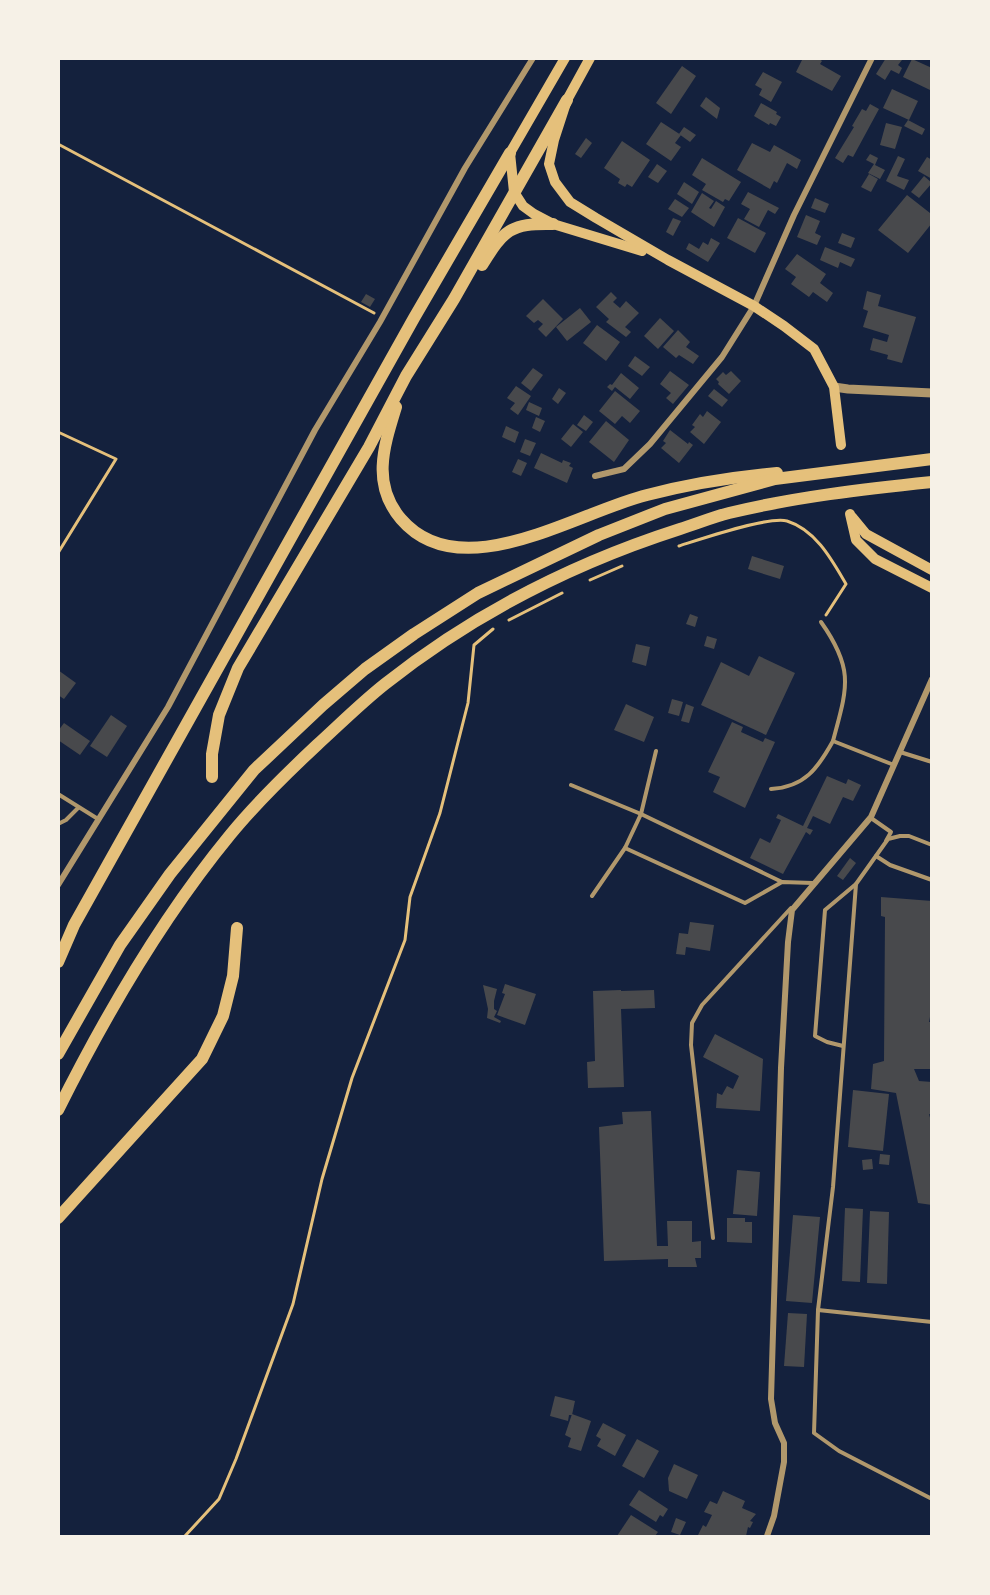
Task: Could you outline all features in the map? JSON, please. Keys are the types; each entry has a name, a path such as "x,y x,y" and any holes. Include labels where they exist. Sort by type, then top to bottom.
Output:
{"highway":[{"path":"212,777 212,754 219,715 238,668 369,447 406,376 454,299 567,100"},
{"path":"58,962 74,925 414,318 510,153"},
{"path":"454,299 477,273 497,242 511,230 529,223 553,224"},
{"path":"406,376 385,443 382,463 384,488 398,515 409,528 423,538 445,547 472,548 503,543 546,531 646,495 746,476 932,459"},
{"path":"58,1054 120,945 170,874 254,770 365,669 414,634 478,593 599,535 665,509 775,479 891,463"},
{"path":"58,1110 144,955 192,884 230,834 278,781 344,719 427,653 496,609 547,583 614,551 664,534 727,514 786,501 932,482"},
{"path":"58,1218 202,1059 223,1016 233,976 237,928"}],"main road":[{"path":"566,58 510,153 514,192 523,206 553,224 668,260"},
{"path":"590,58 567,100 554,140 549,164 555,182 570,202 668,260 754,306 814,349 834,387 841,445"},
{"path":"932,570 866,534 850,514 856,540 875,559 932,588"}],"street":[{"path":"58,885 168,707 315,430 380,322 465,168 533,58"},
{"path":"595,476 624,469 650,444 722,357 754,306 794,215 872,58"},
{"path":"834,387 848,390 932,393"},
{"path":"767,1536 774,1516 784,1462 784,1443 775,1423 771,1399 781,1080 788,942 792,910 871,817 932,679"}],"lane":[{"path":"771,789 784,788 802,780 819,766 833,741 842,705 845,682 844,664 836,643 821,622"},
{"path":"833,741 894,765"},
{"path":"592,896 625,848 641,814 656,752"},
{"path":"900,752 932,762"},
{"path":"571,785 641,814 782,882 814,883"},
{"path":"58,794 98,819"},
{"path":"58,825 78,808"},
{"path":"871,817 891,832 876,856"},
{"path":"843,1046 815,1036 825,910 856,884 888,839 909,836 932,845"},
{"path":"625,848 745,903 782,882"},
{"path":"876,856 890,865 932,880"},
{"path":"713,1238 691,1045 692,1023 702,1005 814,883"},
{"path":"856,884 833,1186 818,1310 814,1432 839,1451 932,1499"},
{"path":"818,1310 932,1322"}],"path":[{"path":"58,144 373,311 380,322"},
{"path":"58,432 116,459 58,553"},
{"path":"679,546 764,522 786,521 808,532 831,558 846,584 821,622"},
{"path":"583,583 626,565"},
{"path":"504,623 563,592"},
{"path":"185,1536 219,1499 293,1304 321,1179 352,1078 405,940 410,897 440,813 468,703 474,645 494,628"}],"building":[{"path":"803,58 818,58 822,61 820,64 841,76 832,91 796,72"},
{"path":"886,58 899,58 902,60 898,65 902,68 899,74 891,70 885,80 876,74"},
{"path":"912,59 932,68 930,90 903,77"},
{"path":"682,66 696,76 671,114 656,103"},
{"path":"763,72 782,82 771,102 759,95 762,89 755,85"},
{"path":"892,89 918,101 909,120 883,108"},
{"path":"706,97 720,108 717,119 700,106"},
{"path":"761,103 777,112 776,114 781,117 776,126 770,123 769,125 754,116"},
{"path":"870,104 879,109 853,157 848,155 843,163 835,158 862,109 866,111"},
{"path":"908,120 925,129 922,135 904,126"},
{"path":"661,122 681,135 675,143 681,147 671,161 646,144"},
{"path":"886,123 902,127 895,149 880,145"},
{"path":"684,127 696,135 690,142 679,134"},
{"path":"586,138 592,143 581,158 575,154"},
{"path":"622,141 650,160 632,187 627,184 625,187 618,183 620,179 604,168"},
{"path":"752,143 770,152 774,145 801,160 797,169 787,163 777,183 774,181 770,189 737,170"},
{"path":"870,154 878,158 875,165 885,170 880,179 868,173 874,164 866,160"},
{"path":"898,156 905,159 897,176 909,180 904,190 886,181"},
{"path":"927,157 932,160 932,179 918,171"},
{"path":"702,158 741,182 729,201 725,199 723,202 702,190 706,184 692,175"},
{"path":"657,164 667,171 658,183 648,177"},
{"path":"869,174 878,179 871,192 861,187"},
{"path":"924,176 932,183 919,198 911,192"},
{"path":"684,182 699,192 692,204 677,194"},
{"path":"748,192 779,208 775,214 768,210 759,227 744,219 750,209 741,204"},
{"path":"702,193 714,201 709,208 711,209 716,201 725,207 714,227 691,212"},
{"path":"907,195 930,213 932,211 932,223 908,253 878,230"},
{"path":"815,198 829,204 825,213 811,208"},
{"path":"675,199 689,208 682,217 668,209"},
{"path":"806,215 820,221 815,233 821,236 817,245 797,237"},
{"path":"673,218 681,221 673,236 666,232"},
{"path":"738,218 766,233 755,253 727,238"},
{"path":"842,233 855,238 851,248 838,243"},
{"path":"711,238 720,243 708,262 686,249 689,243 699,249 703,242 708,245"},
{"path":"825,247 855,259 851,267 840,262 838,268 820,260"},
{"path":"797,254 826,274 820,283 833,293 827,302 813,292 809,297 791,284 796,277 785,269"},
{"path":"867,291 881,295 878,306 916,317 902,363 887,359 888,355 870,350 873,338 887,342 889,335 863,327 868,311 863,309"},
{"path":"611,292 617,298 613,302 620,308 626,301 639,313 625,327 631,332 626,337 606,322 609,319 596,307"},
{"path":"366,294 375,299 370,307 361,302"},
{"path":"543,299 563,319 546,337 538,329 543,324 538,320 534,323 526,316"},
{"path":"580,308 591,322 567,341 556,327"},
{"path":"660,318 674,331 658,349 644,336"},
{"path":"597,325 620,342 606,361 583,343"},
{"path":"678,330 690,342 686,347 699,356 693,364 679,355 676,358 663,347"},
{"path":"635,356 650,367 642,376 628,366"},
{"path":"533,368 543,375 531,391 521,383"},
{"path":"670,371 689,385 673,404 666,398 671,393 660,384"},
{"path":"731,371 741,381 729,394 716,379 723,372 726,375"},
{"path":"621,373 639,388 630,399 615,387 612,391 607,387 612,385"},
{"path":"516,386 531,396 518,415 510,409 515,403 507,398"},
{"path":"559,388 566,393 558,404 552,399"},
{"path":"714,389 728,400 722,407 708,396"},
{"path":"615,391 640,411 630,423 622,416 615,424 599,411"},
{"path":"529,402 542,408 539,416 526,410"},
{"path":"707,411 721,422 704,444 690,432 695,427 692,425 700,414 703,417"},
{"path":"584,415 593,422 586,431 577,425"},
{"path":"536,417 545,421 540,432 532,428"},
{"path":"606,421 629,440 614,462 589,442"},
{"path":"573,424 583,432 571,447 561,439"},
{"path":"506,426 519,432 515,443 502,437"},
{"path":"670,430 688,444 689,442 693,445 679,463 661,448 666,443 663,441"},
{"path":"525,439 536,443 530,456 520,452"},
{"path":"541,453 562,463 563,460 571,463 569,466 573,468 567,483 534,468"},
{"path":"518,459 527,463 521,476 512,472"},
{"path":"752,556 784,566 780,579 748,569"},
{"path":"690,614 698,617 695,627 686,624"},
{"path":"707,636 717,639 714,649 704,646"},
{"path":"636,644 650,647 646,666 632,662"},
{"path":"759,656 795,673 766,735 701,705 721,662 749,676"},
{"path":"58,670 76,683 64,699 58,695"},
{"path":"672,699 683,702 679,716 668,713"},
{"path":"626,704 654,717 644,742 614,730"},
{"path":"686,704 694,707 689,723 681,721"},
{"path":"111,715 127,726 107,757 90,746"},
{"path":"732,722 743,727 741,732 763,742 765,738 775,742 745,808 713,792 720,777 708,772"},
{"path":"64,723 90,741 80,755 58,740 58,731"},
{"path":"827,776 846,784 848,779 861,785 853,801 843,797 830,824 813,816 807,828 813,830 810,835 806,832 783,874 750,858 760,838 770,843 781,820 776,818 778,814 803,826"},
{"path":"850,858 856,863 843,880 837,876"},
{"path":"881,897 932,901 932,1007 929,1022 932,1022 932,1069 914,1069 919,1081 932,1082 932,1115 929,1114 932,1125 932,1205 918,1203 896,1093 871,1089 873,1064 884,1061 885,917 881,916"},
{"path":"690,922 714,925 710,951 686,947 685,955 676,954 679,933 688,934"},
{"path":"505,984 536,994 525,1025 497,1015 505,994 502,993"},
{"path":"483,985 497,989 494,1009 497,1011 494,1017 501,1021 500,1023 487,1018 488,1009"},
{"path":"654,990 655,1008 621,1009 624,1087 588,1088 587,1062 595,1061 593,991"},
{"path":"715,1034 763,1059 760,1111 716,1108 717,1093 722,1095 727,1086 733,1089 739,1076 703,1057"},
{"path":"853,1090 889,1094 883,1151 848,1147"},
{"path":"651,1111 657,1246 668,1246 667,1221 692,1221 692,1242 701,1241 701,1258 695,1258 697,1267 668,1267 668,1259 604,1261 599,1127 623,1124 622,1112"},
{"path":"880,1154 890,1155 889,1165 879,1164"},
{"path":"872,1159 873,1169 863,1170 862,1160"},
{"path":"737,1170 760,1172 757,1216 733,1214"},
{"path":"845,1208 863,1209 860,1282 842,1281"},
{"path":"870,1211 889,1212 887,1284 867,1283"},
{"path":"793,1215 820,1217 812,1303 786,1301"},
{"path":"727,1218 745,1218 745,1222 752,1222 752,1243 727,1242"},
{"path":"788,1313 807,1314 804,1367 784,1366"},
{"path":"555,1396 575,1401 568,1421 550,1416"},
{"path":"572,1414 591,1421 581,1451 568,1447 571,1438 565,1435"},
{"path":"603,1423 626,1435 615,1456 597,1446 601,1439 596,1436"},
{"path":"637,1439 659,1451 644,1478 622,1466"},
{"path":"674,1464 698,1475 687,1499 669,1491 668,1478"},
{"path":"639,1490 668,1509 663,1517 660,1515 656,1522 629,1505"},
{"path":"723,1491 745,1501 742,1508 756,1514 750,1521 753,1522 750,1528 748,1527 746,1536 698,1535 703,1525 706,1527 712,1515 704,1512 710,1501 717,1504"},
{"path":"631,1515 658,1532 655,1536 617,1536"},
{"path":"676,1518 686,1522 680,1535 671,1532"}]}
